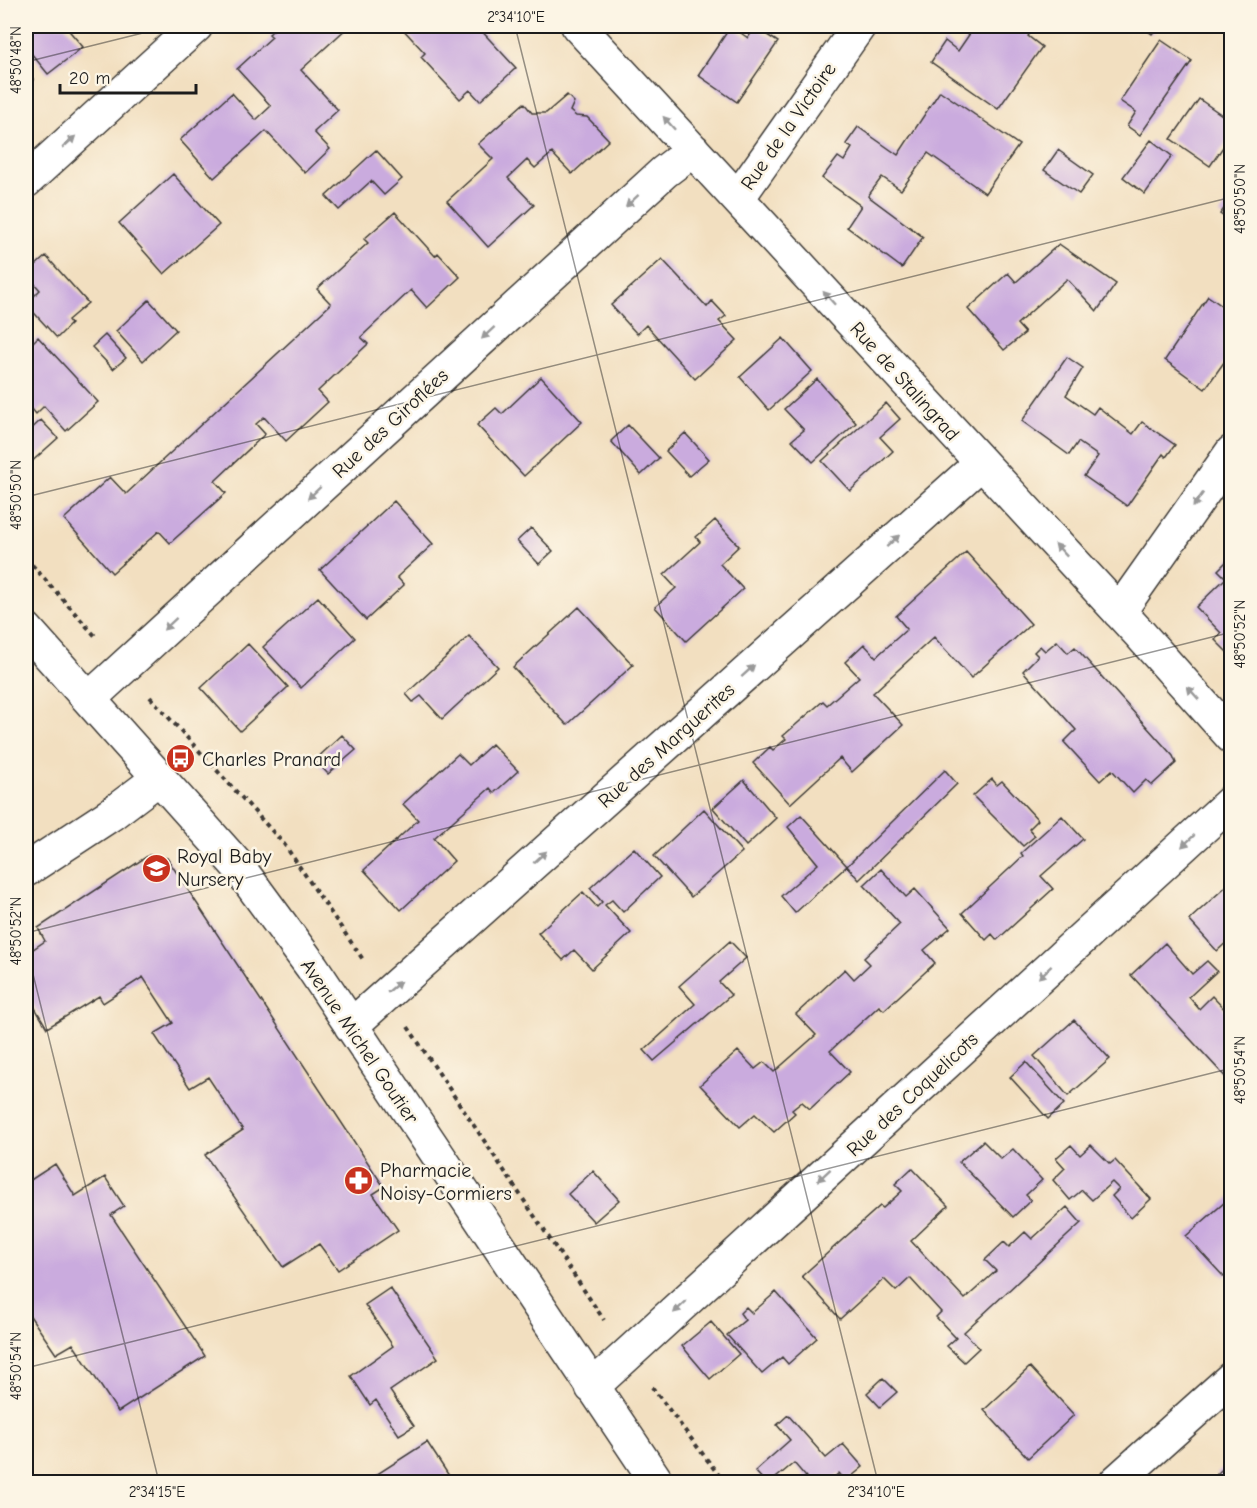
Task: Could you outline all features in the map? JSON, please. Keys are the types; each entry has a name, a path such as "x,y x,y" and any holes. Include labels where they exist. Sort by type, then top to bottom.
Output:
{"street":[{"path":"26,181 196,26"},
{"name":"Rue de Stalingrad","path":"578,26 1232,737"},
{"name":"Rue de la Victoire","path":"738,198 859,26"},
{"name":"Rue des Giroflées","path":"89,699 663,172 693,150"},
{"path":"1119,612 1232,452"},
{"name":"Rue des Marguerites","path":"351,1026 980,464"},
{"name":"Avenue Michel Goutier","path":"26,629 237,865 312,967 657,1482"},
{"path":"26,870 110,815 159,778"},
{"name":"Rue des Coquelicots","path":"592,1387 1232,801"},
{"path":"1116,1482 1232,1378"}],"building":[{"path":"36,26 65,26 83,47 48,74 26,47 26,34"},
{"path":"278,26 349,26 301,70 338,110 314,132 330,149 305,173 266,131 214,178 180,140 232,93 256,120 271,106 237,69 272,37 269,34"},
{"path":"400,26 477,26 516,68 480,101 470,90 460,99 421,57 425,53"},
{"path":"731,26 748,38 755,27 778,42 737,102 698,75"},
{"path":"975,26 1035,26 1028,36 1042,47 998,109 931,62 945,41 958,51"},
{"path":"1141,26 1158,26 1152,34"},
{"path":"1161,40 1192,61 1140,135 1127,126 1136,112 1120,101"},
{"path":"26,71 34,80 26,87"},
{"path":"940,91 1019,145 985,193 928,153 901,190 882,177 868,196 923,237 902,268 847,227 861,206 822,178 838,157 844,161 852,148 846,144 858,127 898,155"},
{"path":"567,95 574,102 570,111 576,116 587,117 609,140 572,174 552,153 535,168 527,160 508,178 534,205 488,247 447,201 493,159 478,144 524,103 532,113 546,113"},
{"path":"1199,99 1232,122 1232,134 1210,166 1171,139"},
{"path":"1151,140 1172,156 1145,194 1123,177"},
{"path":"376,150 402,179 384,195 371,181 339,210 326,196"},
{"path":"1058,150 1093,175 1079,194 1044,170"},
{"path":"173,174 219,225 164,274 119,223"},
{"path":"1232,198 1232,222 1220,214"},
{"path":"395,212 435,256 438,253 460,277 427,308 411,290 361,337 368,344 318,391 328,402 286,441 264,417 256,424 265,434 215,481 226,493 170,543 159,531 112,573 64,519 110,477 126,494 331,304 317,289 368,243 364,239"},
{"path":"1059,244 1116,284 1097,311 1067,279 1017,324 1025,333 1004,350 968,309 1008,273 1016,282"},
{"path":"46,256 88,303 68,320 71,324 57,338 26,304 40,290 26,274"},
{"path":"662,259 707,307 712,301 726,316 719,321 737,340 695,379 646,325 637,334 611,305"},
{"path":"1208,296 1232,313 1232,351 1205,389 1165,360"},
{"path":"149,300 176,330 143,361 116,331"},
{"path":"105,335 126,358 113,369 92,347"},
{"path":"38,337 98,402 66,431 44,406 36,414 26,402 26,349"},
{"path":"783,338 812,371 769,410 740,377"},
{"path":"1067,357 1083,368 1066,395 1093,414 1098,407 1133,434 1142,422 1175,445 1166,457 1163,454 1127,506 1084,476 1098,456 1078,442 1069,455 1022,421"},
{"path":"541,377 582,422 524,476 477,425 496,408 502,414"},
{"path":"817,379 856,423 813,462 792,440 804,430 784,409"},
{"path":"886,403 900,419 880,437 893,451 850,491 822,461"},
{"path":"41,420 58,438 28,465 26,463 26,434"},
{"path":"628,425 659,458 641,475 611,441"},
{"path":"685,433 709,459 689,476 666,451"},
{"path":"394,501 433,544 397,577 404,585 366,620 320,570"},
{"path":"715,520 739,546 720,564 743,589 686,641 655,607 676,588 664,575 700,542 696,537"},
{"path":"531,528 553,551 539,564 517,541"},
{"path":"966,552 1031,624 971,678 934,637 873,693 903,725 852,772 840,758 790,804 753,763 770,747 773,750 786,739 783,736 823,701 827,705 859,677 845,662 864,644 876,657 907,629 896,616"},
{"path":"1232,556 1232,657 1215,640 1221,633 1196,607 1226,578 1218,570"},
{"path":"318,597 355,638 301,688 263,647"},
{"path":"579,607 633,665 567,725 513,667"},
{"path":"469,636 498,667 442,719 421,696 413,702 406,694"},
{"path":"1057,641 1068,653 1075,647 1173,756 1176,763 1152,785 1146,780 1133,793 1112,770 1100,781 1064,742 1076,730 1023,671 1038,656 1034,652 1040,646 1045,651"},
{"path":"248,644 288,687 240,731 201,688"},
{"path":"342,735 356,750 328,774 315,760"},
{"path":"492,744 518,771 494,793 490,788 434,838 454,861 401,910 364,870 418,820 403,804 458,754 469,765"},
{"path":"945,770 957,784 859,880 847,866"},
{"path":"992,779 997,785 1002,781 1038,820 1029,829 1035,836 1023,846 973,796"},
{"path":"744,780 776,818 746,846 713,808"},
{"path":"704,809 742,852 691,897 654,856"},
{"path":"801,815 847,866 795,913 781,896 818,864 788,827"},
{"path":"1062,816 1083,839 1041,876 1053,889 997,940 992,934 986,940 962,913 1023,856 1021,853"},
{"path":"634,848 660,877 623,912 612,900 605,905 631,933 592,969 574,950 563,960 538,933 583,892 597,907 602,902 590,888"},
{"path":"149,855 167,858 384,1187 373,1194 398,1230 338,1270 319,1244 283,1267 205,1155 243,1130 208,1077 190,1088 154,1034 173,1023 143,977 103,1003 99,996 47,1028 26,993 26,954 45,941 38,928"},
{"path":"881,869 906,897 915,889 950,928 924,950 935,963 884,1010 879,1006 830,1051 850,1072 810,1109 802,1102 792,1110 795,1113 774,1132 755,1114 740,1127 700,1085 738,1051 755,1069 764,1062 774,1072 816,1035 796,1014 845,969 854,979 870,964 864,958 900,924 864,885"},
{"path":"1232,881 1232,937 1217,951 1189,920"},
{"path":"730,941 746,958 719,982 731,995 654,1061 644,1050 695,1004 679,986"},
{"path":"1165,943 1192,974 1207,961 1217,971 1189,997 1199,1009 1212,996 1232,1017 1232,1084 1131,975"},
{"path":"1074,1020 1110,1059 1068,1096 1034,1056"},
{"path":"1026,1062 1064,1104 1048,1119 1010,1077"},
{"path":"983,1141 1001,1159 1013,1149 1042,1180 1026,1195 1031,1200 1013,1217 959,1162"},
{"path":"1071,1145 1080,1155 1091,1145 1110,1164 1115,1160 1151,1199 1131,1218 1112,1196 1119,1189 1112,1182 1092,1200 1082,1190 1070,1200 1053,1180 1065,1168 1056,1158"},
{"path":"55,1164 75,1196 105,1177 124,1206 111,1215 205,1356 118,1412 73,1344 56,1354 26,1310 26,1183"},
{"path":"912,1168 948,1206 911,1241 965,1299 996,1271 985,1260 1004,1242 1009,1247 1025,1232 1032,1239 1067,1207 1081,1223 964,1332 979,1348 964,1362 947,1346 956,1338 936,1317 941,1312 910,1278 896,1291 884,1279 840,1319 802,1276 880,1206 883,1208 902,1191 895,1184"},
{"path":"593,1171 619,1200 594,1222 568,1194"},
{"path":"1232,1196 1232,1270 1224,1277 1186,1236"},
{"path":"390,1288 438,1358 390,1391 414,1426 399,1435 376,1400 370,1405 351,1376 393,1346 365,1305"},
{"path":"776,1292 817,1338 788,1364 782,1357 762,1374 727,1335 745,1320 740,1313 746,1307 752,1313"},
{"path":"711,1322 739,1354 710,1379 682,1346"},
{"path":"1030,1367 1074,1415 1028,1458 984,1410"},
{"path":"883,1378 897,1392 880,1407 867,1393"},
{"path":"788,1415 826,1458 843,1444 863,1467 846,1481 839,1473 829,1482 799,1482 806,1477 794,1463 771,1482 765,1482 755,1471 790,1440 777,1425"},
{"path":"427,1442 453,1482 365,1482"},
{"path":"1232,1460 1232,1482 1218,1482 1222,1479 1217,1474"}],"place":[{"name":"Charles Pranard","path":"181,759"},
{"name":"Royal Baby Nursery","path":"156,868"},
{"name":"Pharmacie Noisy-Cormiers","path":"359,1181"}]}
